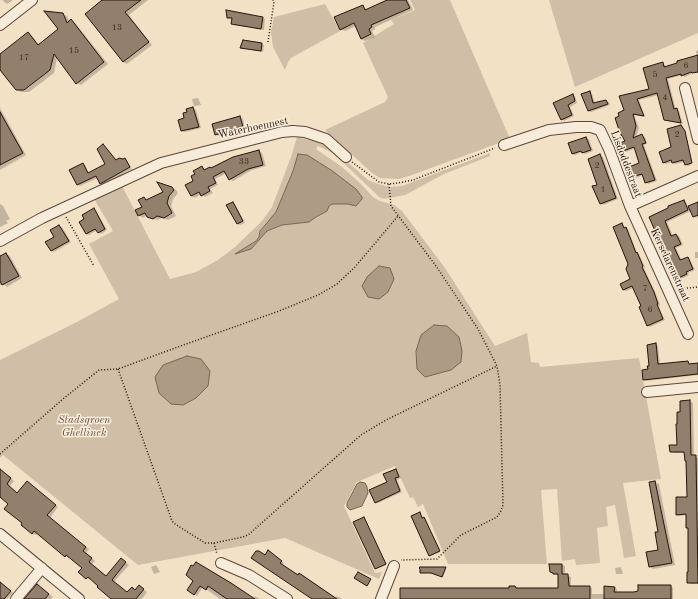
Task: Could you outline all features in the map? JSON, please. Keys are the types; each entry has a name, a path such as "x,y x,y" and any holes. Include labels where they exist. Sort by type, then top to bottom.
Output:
{"street":[{"path":"0,25 32,0"},
{"path":"685,88 698,138"},
{"name":"Lisdoddestraat","path":"504,145 549,130 576,127 591,127 600,130 609,149 630,206"},
{"name":"Waterhoennest","path":"0,241 61,209 161,163 282,132 293,130 305,132 326,139 346,157"},
{"path":"630,206 698,176"},
{"name":"Kerselarenstraat","path":"630,206 688,334"},
{"path":"648,392 698,387"},
{"path":"0,534 79,599"},
{"path":"221,562 249,574 287,599"},
{"path":"381,599 394,566"},
{"path":"16,599 42,568"}],"path":[{"path":"268,42 274,2 273,0"},
{"path":"346,157 379,182 398,184 413,180 504,145"},
{"path":"389,184 391,206 458,297 478,329 497,366 500,384 503,505 497,517 461,535 437,559 398,560 394,566"},
{"path":"61,209 94,266"},
{"path":"0,454 99,370 118,369 279,311 318,295 337,284 355,267 398,216"},
{"path":"668,290 698,286"},
{"path":"118,369 172,521 203,542 214,543 243,537 248,534 353,441 370,429 497,366"},
{"path":"214,543 216,554 221,562"}],"green space":[{"path":"410,0 450,0 510,139 399,179 380,178 372,173 325,130 385,102 388,97 363,43 394,24 391,20 415,10"},
{"path":"549,0 698,0 698,33 575,87"},
{"path":"325,4 340,31 291,58 285,70 273,47 271,32 274,17"},
{"name":"Stadsgroen Ghellinck","path":"297,137 322,143 335,151 368,180 391,187 402,186 490,153 490,156 444,174 405,195 384,199 379,197 333,153 318,146 316,149 342,167 373,197 380,201 394,205 402,211 445,268 495,346 527,333 531,362 539,363 540,367 639,358 661,479 623,483 636,556 624,558 615,505 606,507 608,526 597,528 600,563 576,565 575,559 562,561 557,489 541,490 547,564 448,564 423,504 418,507 413,497 410,498 395,466 357,482 344,506 375,573 382,572 379,579 285,538 138,565 3,455 0,458 0,360 75,323 119,299 89,244 113,231 93,197 121,184 170,279 196,272 218,260 235,247 262,221 272,207","holes":["299,154 331,170 356,189 356,206 348,204 332,204 329,206 327,211 309,222 282,225 267,231 251,249 238,253 256,241 259,237 260,230 276,212"]}],"shaded area":[{"path":"298,154 307,155 331,170 356,189 362,199 356,206 348,204 332,204 329,206 327,211 309,222 282,225 267,231 251,249 235,254 256,241 259,237 260,231 276,212 293,171"},
{"path":"379,266 390,268 394,279 388,292 379,299 368,297 362,286 367,277"},
{"path":"434,325 447,326 459,337 462,351 461,362 451,370 425,377 417,369 416,351 421,335"},
{"path":"187,356 201,359 210,371 208,386 196,398 183,405 171,404 159,393 155,377 163,365"},
{"path":"360,482 365,483 368,493 362,506 350,510 347,507 347,503 357,484"}],"building":[{"path":"102,0 141,0 125,12 149,42 123,62 85,14"},
{"path":"387,0 406,0 410,8 371,25 372,27 369,29 371,34 361,39 354,23 340,30 334,17 363,5 365,10"},
{"path":"226,10 263,17 261,29 231,24 232,18 227,18"},
{"path":"44,11 63,13 67,23 71,19 104,62 76,84 54,54 50,70 24,90 16,90 0,70 0,54 28,32 38,45 58,29"},
{"path":"243,40 262,43 261,51 240,48"},
{"path":"698,55 698,72 691,72 681,76 681,74 666,78 674,109 677,108 681,123 664,120 657,93 637,99 644,116 633,114 636,126 633,138 642,134 646,143 642,144 655,180 645,183 642,174 632,177 629,167 639,163 634,147 623,151 620,143 625,141 620,133 615,118 619,116 618,113 624,110 619,96 649,89 643,68 663,62 664,67 677,63 677,61"},
{"path":"590,91 593,103 606,100 608,104 588,111 581,94"},
{"path":"573,94 575,101 568,105 572,115 561,120 553,103"},
{"path":"193,107 199,127 181,131 178,120 184,118 183,113 187,112 186,109"},
{"path":"0,112 23,153 0,165"},
{"path":"240,116 243,127 215,135 212,124"},
{"path":"681,125 685,131 692,163 685,165 683,160 672,163 671,160 663,163 659,152 671,147 667,129"},
{"path":"586,137 591,150 572,154 568,143"},
{"path":"103,144 116,160 119,158 125,158 130,167 100,184 96,176 77,185 69,170 83,163 88,173 105,164 97,149"},
{"path":"259,150 263,165 248,169 229,180 224,171 213,177 216,183 208,187 210,191 201,196 199,192 191,196 185,185 193,181 191,176 195,174 193,171 202,166 204,170 210,167 211,168 233,157"},
{"path":"600,154 616,198 600,204 592,186 597,185 588,159"},
{"path":"157,182 172,187 174,190 169,196 167,203 172,213 164,218 157,216 153,219 147,217 145,213 138,216 135,210 142,207 138,200 144,197 146,200 163,192"},
{"path":"684,200 688,210 665,221 671,236 676,234 681,244 674,247 680,260 688,257 693,269 686,272 687,274 676,279 649,217 668,208 668,206"},
{"path":"233,202 243,221 237,224 226,205"},
{"path":"698,202 698,215 693,217 688,206"},
{"path":"94,208 105,229 98,233 95,229 86,234 79,222 84,219 82,215"},
{"path":"622,223 624,228 626,227 636,253 637,252 643,266 642,267 654,292 663,319 647,326 639,307 641,306 632,286 623,290 620,284 630,279 626,269 628,264 613,227"},
{"path":"59,225 69,241 51,251 45,242 54,237 50,230"},
{"path":"6,253 19,276 2,285 0,281 0,256"},
{"path":"656,343 658,364 688,361 689,364 698,363 698,374 643,380 642,370 648,369 647,366 649,366 647,345"},
{"path":"690,400 691,455 696,455 698,583 687,583 688,528 686,528 686,514 676,515 676,497 687,497 686,461 684,452 670,452 669,445 677,445 676,424 677,412 680,412 680,401"},
{"path":"0,469 11,478 7,484 17,493 27,481 56,505 47,515 86,547 83,551 92,558 89,562 106,576 121,558 126,562 112,580 127,592 132,587 135,590 139,585 144,589 136,599 111,599 88,577 86,579 78,572 82,568 66,555 65,557 34,531 32,534 21,525 22,523 4,509 8,504 0,497"},
{"path":"396,469 399,477 395,478 400,491 375,503 369,490 387,482 383,474"},
{"path":"655,481 672,563 649,567 646,552 658,550 655,532 658,532 649,482"},
{"path":"420,512 422,518 424,517 440,551 429,556 411,516"},
{"path":"364,517 386,564 375,569 353,522"},
{"path":"268,550 282,561 280,563 298,575 299,573 337,599 312,599 251,558 256,551 259,551 265,555"},
{"path":"196,562 255,599 227,599 208,586 206,590 200,586 194,595 187,590 193,581 186,575 191,565 193,566"},
{"path":"549,564 562,564 562,574 568,574 569,586 590,586 590,599 400,599 400,588 509,588 509,586 515,586 516,588 558,588 558,574 553,574 550,572"},
{"path":"420,567 446,567 442,577 431,573 420,573"},
{"path":"358,572 371,579 367,586 354,578"},
{"path":"0,582 11,591 4,599 0,599"},
{"path":"37,584 49,594 45,599 24,599"},
{"path":"638,585 671,585 671,599 604,599 604,586 615,587 614,592 634,592 638,591"}]}
